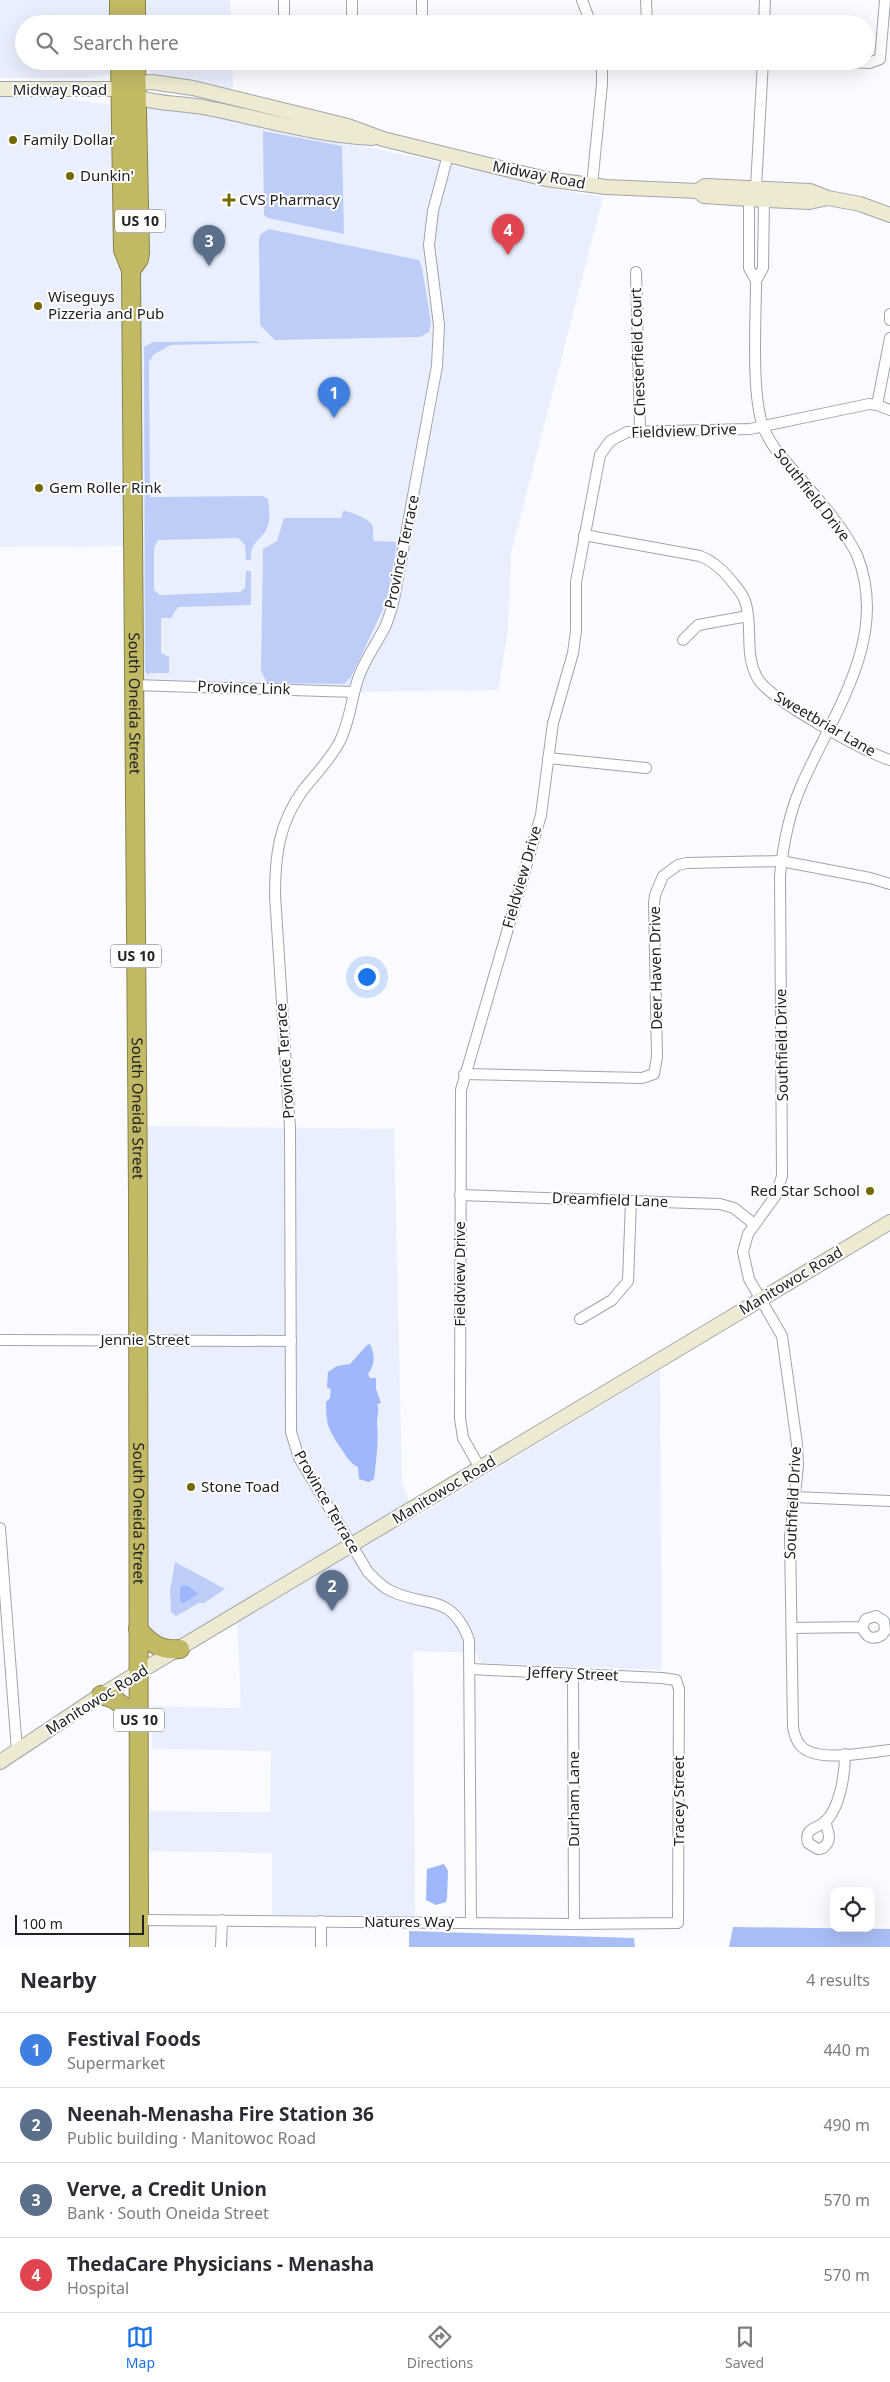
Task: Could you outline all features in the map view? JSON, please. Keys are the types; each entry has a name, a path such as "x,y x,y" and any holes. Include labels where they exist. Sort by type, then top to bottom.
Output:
{"highway":[{"path":"119,0 120,15"},
{"path":"136,0 136,15"},
{"name":"South Oneida Street","path":"124,70 132,90"},
{"name":"South Oneida Street","path":"135,70 132,90 140,253 139,260 131,270 138,1340 139,1947"},
{"path":"138,1629 151,1644 180,1649"},
{"path":"101,1695 114,1699 139,1718"}],"street":[{"path":"284,0 284,15"},
{"path":"352,0 352,15"},
{"path":"422,0 422,15"},
{"path":"582,0 588,15"},
{"path":"646,0 647,15"},
{"path":"764,15 765,0"},
{"path":"875,61 880,59 885,0"},
{"path":"592,185 602,70"},
{"name":"Southfield Drive","path":"762,70 752,193 749,268 756,281 757,379 763,426 774,447 851,544 863,571 868,591 870,619 865,652 795,801 785,836 781,861 783,1170 776,1196 748,1234 743,1252 746,1272 782,1336 786,1353 797,1444 798,1466 790,1537 793,1726 795,1736 799,1744 814,1754 844,1754 890,1750"},
{"name":"Midway Road","path":"0,90 132,90 152,82 193,88 348,126 383,139 530,176 592,185 698,191 704,196 810,191 828,198 860,204 890,215"},
{"name":"Province Terrace","path":"448,155 433,211 430,233 431,266 439,325 439,351 413,504 394,599 386,624 365,662 354,692 350,717 340,740 328,761 288,812 280,833 276,856 276,927 290,1128 293,1441 299,1458 368,1572 387,1589 438,1603 455,1614 462,1623 470,1640 471,1923"},
{"name":"Midway Road","path":"752,193 764,200 809,202 828,198"},
{"name":"Southfield Drive","path":"756,281 763,268 764,200"},
{"name":"Chesterfield Court","path":"636,272 640,432"},
{"path":"890,314 890,320"},
{"path":"890,338 877,405 890,410"},
{"name":"Fieldview Drive","path":"480,1468 463,1438 460,1418 460,1100 464,1074 541,815 556,708 574,647 575,589 600,455 610,441 618,435 640,432 738,430 860,406 877,405"},
{"name":"Sweetbriar Lane","path":"584,535 708,559 720,568 742,594 748,616 748,652 758,679 776,697 866,751 890,760"},
{"path":"683,640 698,626 748,616"},
{"name":"Province Link","path":"134,685 354,692"},
{"path":"548,758 646,768"},
{"name":"Deer Haven Drive","path":"464,1074 642,1078 651,1076 656,1068 658,1058 655,895 663,876 678,865 687,863 781,861 870,878 890,884"},
{"name":"Dreamfield Lane","path":"460,1195 728,1205 754,1224"},
{"path":"580,1319 612,1300 628,1281 631,1201"},
{"name":"Manitowoc Road","path":"0,1762 101,1695 890,1222"},
{"name":"Jennie Street","path":"0,1340 291,1341"},
{"path":"794,1497 890,1501"},
{"path":"0,1528 17,1751"},
{"path":"792,1628 862,1627"},
{"name":"Jeffery Street","path":"470,1669 676,1680"},
{"name":"Durham Lane","path":"574,1674 574,1924"},
{"name":"Tracey Street","path":"676,1680 679,1689 678,1922"},
{"path":"825,1821 842,1790 844,1754"},
{"name":"Natures Way","path":"138,1920 574,1924 678,1922"},
{"path":"222,1920 222,1947"},
{"path":"321,1921 321,1947"}],"shaded area":[{"path":"0,0 113,0 115,15 15,15 15,70 114,70 113,74 91,78 0,78"},
{"path":"141,0 230,0 231,15 142,15"},
{"path":"232,70 233,89 157,77 150,71"},
{"path":"0,87 95,103 179,109 430,160 544,187 603,197 511,553 508,631 498,690 354,692 134,685 133,546 0,547"},
{"path":"263,131 342,146 344,234 268,218 264,215"},
{"path":"269,229 419,260 431,323 429,332 420,337 275,340 260,325 259,239 261,234"},
{"path":"255,341 261,343 171,345 154,354 149,362 150,497 263,496 268,499 269,521 264,533 252,549 251,560 246,560 245,545 238,538 158,540 154,548 154,590 160,595 240,592 245,588 246,571 251,571 251,605 178,607 171,618 162,618 161,620 161,653 169,657 169,673 150,673 148,675 145,671 144,347 153,342"},
{"path":"343,511 350,512 367,520 373,527 374,541 397,543 387,601 351,677 344,684 267,683 261,671 263,549 277,541 284,518 341,518"},
{"path":"138,1126 394,1129 402,1482 415,1518 660,1370 662,1670 482,1663 478,1659 477,1653 413,1651 415,1916 272,1915 272,1853 139,1851 139,1811 270,1812 271,1751 152,1749 151,1706 241,1708 237,1616 180,1649 147,1639"},
{"path":"370,1344 374,1360 368,1374 370,1378 376,1378 376,1389 381,1403 377,1404 377,1444 374,1479 369,1482 359,1479 358,1467 347,1457 331,1433 326,1402 330,1398 331,1390 327,1387 328,1372 337,1366 350,1364"},
{"path":"175,1562 225,1589 204,1603 199,1603 176,1616 171,1612 170,1591"},
{"path":"183,1585 188,1586 198,1594 184,1603 180,1602 180,1588"},
{"path":"444,1864 448,1871 447,1898 446,1902 436,1905 426,1900 427,1869"},
{"path":"733,1927 830,1928 830,1932 875,1932 875,1929 890,1929 890,1947 729,1947"},
{"path":"409,1931 634,1938 635,1947 409,1947"}],"place":[{"name":"Family Dollar","path":"13,140"},
{"name":"Dunkin'","path":"70,176"},
{"name":"CVS Pharmacy","path":"229,200"},
{"name":"ThedaCare Physicians - Menasha","path":"508,255"},
{"name":"Verve, a Credit Union","path":"209,266"},
{"name":"Wiseguys Pizzeria and Pub","path":"38,306"},
{"name":"Festival Foods","path":"334,418"},
{"name":"Gem Roller Rink","path":"39,488"},
{"name":"Red Star School","path":"870,1191"},
{"name":"Stone Toad","path":"191,1487"},
{"name":"Neenah-Menasha Fire Station 36","path":"332,1611"}]}
